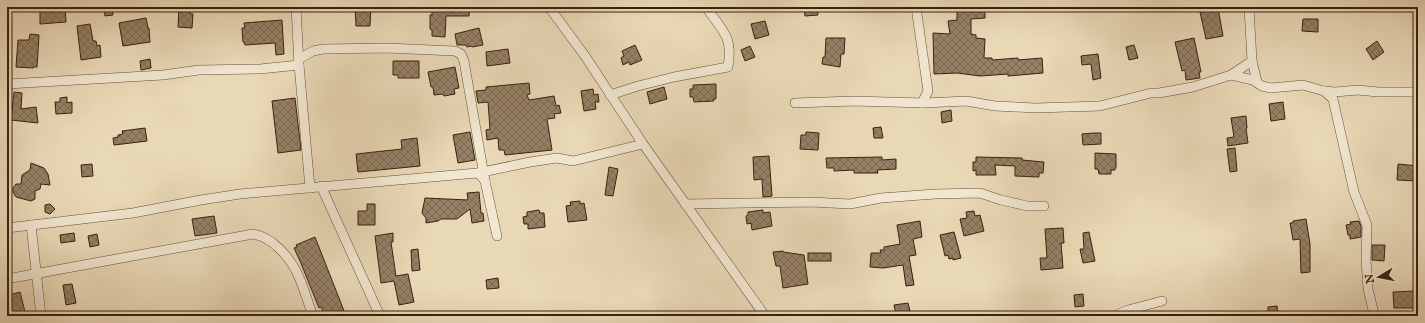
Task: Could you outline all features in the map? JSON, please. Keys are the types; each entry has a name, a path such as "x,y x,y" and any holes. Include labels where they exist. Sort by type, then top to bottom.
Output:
{"street":[{"path":"296,7 299,62 310,188"},
{"path":"549,7 585,56 643,144 764,316"},
{"path":"916,7 928,91 935,103"},
{"path":"1249,7 1252,61 1257,82"},
{"path":"610,95 674,77 728,67 731,53 725,31 708,10"},
{"path":"7,84 163,76 199,70 260,69 299,62 313,51 323,49 386,48 455,51 461,54 464,61 482,175 497,236"},
{"path":"795,103 852,101 935,103 966,101 995,106 1036,108 1100,106 1150,93 1159,93 1194,87 1231,74 1252,61"},
{"path":"1231,74 1271,88 1303,85 1336,95 1358,90 1378,92 1418,92"},
{"path":"922,103 928,91"},
{"path":"1336,95 1356,199 1366,225 1368,289 1374,314 1376,316"},
{"path":"628,148 634,140 635,131"},
{"path":"7,228 133,213 240,194 321,186 482,175 530,162 557,158 573,161 643,144"},
{"path":"321,186 380,316"},
{"path":"685,204 811,202 850,204 881,198 935,194 980,193 1000,200 1027,206 1044,206"},
{"path":"32,225 41,316"},
{"path":"7,279 37,272 253,234 261,235 272,242 292,265 298,275 313,316"},
{"path":"1114,316 1128,310 1162,301"}],"building":[{"path":"40,7 65,7 66,22 40,24"},
{"path":"104,7 112,7 113,15 105,16"},
{"path":"179,7 190,7 190,14 193,14 192,28 178,27"},
{"path":"355,7 371,7 370,26 356,26"},
{"path":"439,7 470,7 469,16 446,16 445,37 432,36 432,30 430,29 430,15 432,15 432,9 439,9"},
{"path":"804,7 817,7 818,15 805,16"},
{"path":"957,7 985,7 985,18 971,19 971,34 976,35 976,38 985,39 984,58 992,58 992,60 1018,58 1018,60 1042,58 1043,73 1008,76 1008,74 980,76 957,73 934,74 933,33 950,34 948,21 957,20"},
{"path":"1218,8 1223,36 1206,39 1200,12"},
{"path":"146,18 149,28 150,42 123,46 119,23"},
{"path":"1303,19 1318,19 1318,32 1302,31"},
{"path":"282,20 284,54 276,55 275,43 245,45 243,42 242,28 245,28 244,23"},
{"path":"765,21 769,35 755,39 751,24"},
{"path":"90,24 93,41 96,41 97,46 100,45 101,57 81,60 77,26"},
{"path":"479,28 483,45 467,47 466,45 457,45 455,34"},
{"path":"30,34 39,35 37,67 16,67 18,40 29,40"},
{"path":"826,38 845,38 844,54 841,54 840,67 822,64 823,57 825,57"},
{"path":"1194,38 1201,72 1199,72 1200,78 1186,80 1185,70 1182,71 1175,42"},
{"path":"1377,41 1384,52 1373,60 1366,49"},
{"path":"635,45 642,60 630,65 629,62 623,65 621,58 624,56 622,51"},
{"path":"1134,45 1138,58 1129,60 1126,47"},
{"path":"750,46 755,57 745,61 741,50"},
{"path":"508,49 510,63 487,66 486,52"},
{"path":"1098,54 1101,78 1093,80 1091,64 1082,65 1081,56"},
{"path":"150,59 151,68 141,70 140,61"},
{"path":"393,61 419,61 419,78 398,78 398,75 393,75"},
{"path":"455,67 459,88 454,89 455,94 444,96 443,94 434,95 428,72"},
{"path":"529,83 530,94 527,95 529,100 554,96 556,106 559,105 561,113 554,114 555,118 547,119 552,150 505,155 504,150 499,150 498,138 487,140 486,130 490,129 488,102 478,103 476,91 486,90 486,87"},
{"path":"716,84 716,99 713,99 714,101 694,102 693,97 690,97 690,89 693,89 693,85"},
{"path":"664,87 667,99 650,104 647,92"},
{"path":"593,89 594,95 598,94 599,102 595,102 596,109 584,111 581,91"},
{"path":"14,92 22,93 21,109 36,107 38,123 11,120"},
{"path":"67,97 67,103 72,102 72,113 56,114 55,102 60,102 60,98"},
{"path":"295,98 301,150 278,153 272,101"},
{"path":"1283,102 1285,119 1271,121 1269,104"},
{"path":"951,110 952,121 942,123 941,112"},
{"path":"1246,116 1248,143 1228,146 1227,138 1234,137 1231,118"},
{"path":"881,127 883,138 874,138 873,128"},
{"path":"145,128 147,141 114,145 113,138 123,134 122,131"},
{"path":"470,132 475,160 458,163 453,135"},
{"path":"806,132 819,133 818,150 800,149 801,135 806,135"},
{"path":"1101,133 1101,144 1083,145 1082,134"},
{"path":"417,138 420,166 358,172 356,154 402,149 401,140"},
{"path":"1235,148 1237,171 1230,172 1227,149"},
{"path":"1095,153 1116,154 1116,168 1115,170 1111,170 1111,174 1099,174 1098,169 1095,169"},
{"path":"769,156 772,196 763,197 762,179 754,180 753,157"},
{"path":"882,157 882,160 896,159 896,169 877,170 878,173 854,173 854,170 834,171 834,168 827,168 826,158"},
{"path":"976,157 1022,158 1022,160 1044,162 1043,173 1039,173 1039,177 1015,176 1015,166 995,165 996,175 976,175 976,170 973,171 973,162 976,162"},
{"path":"31,163 44,168 48,174 50,185 41,184 40,189 35,191 35,199 31,201 16,197 13,192 13,188 16,184 21,184 22,175 30,170"},
{"path":"92,164 93,176 82,177 81,165"},
{"path":"1398,164 1418,166 1418,181 1397,180"},
{"path":"609,167 618,169 613,196 605,195"},
{"path":"479,192 481,213 483,213 484,221 472,223 470,209 457,219 441,219 426,223 426,218 422,213 425,198 468,200 467,193"},
{"path":"580,201 580,204 584,203 587,220 568,222 566,206 571,205 570,202"},
{"path":"50,204 55,209 50,214 45,212 45,205"},
{"path":"367,204 375,204 375,225 358,225 358,211 367,211"},
{"path":"539,210 540,213 544,213 545,227 528,229 528,224 524,224 523,217 527,216 527,212"},
{"path":"763,210 763,213 770,212 772,226 752,230 751,223 747,224 746,216 748,215 748,212"},
{"path":"974,211 975,216 980,215 984,231 964,236 960,219 967,218 966,212"},
{"path":"214,216 217,233 195,236 192,219"},
{"path":"1306,219 1310,244 1310,272 1301,273 1300,239 1293,240 1290,223 1293,223 1293,221"},
{"path":"920,221 922,237 913,239 916,255 909,256 914,285 906,286 903,265 883,268 870,267 871,253 881,253 880,250 884,250 884,247 900,244 897,225"},
{"path":"1359,221 1361,226 1361,237 1350,239 1346,225 1351,224 1350,222"},
{"path":"1063,228 1064,243 1061,243 1063,268 1041,270 1040,258 1047,258 1045,229"},
{"path":"954,232 961,258 953,260 953,258 949,259 948,255 945,256 940,235"},
{"path":"1089,232 1095,261 1083,263 1080,249 1084,249 1083,233"},
{"path":"74,233 75,241 61,243 60,235"},
{"path":"393,233 393,242 391,242 396,276 408,274 414,302 399,305 394,281 381,283 375,236"},
{"path":"97,234 99,245 90,247 88,236"},
{"path":"315,237 346,316 325,316 321,307 319,308 294,248 297,247 296,245"},
{"path":"1372,245 1385,245 1384,261 1372,260"},
{"path":"418,249 420,270 412,271 411,250"},
{"path":"783,251 804,255 808,284 783,288 780,266 776,266 773,252"},
{"path":"808,253 831,253 831,261 808,261"},
{"path":"498,278 499,288 487,289 486,280"},
{"path":"72,284 76,303 66,305 63,285"},
{"path":"1414,291 1415,308 1394,308 1393,292"},
{"path":"20,292 26,316 7,316 7,307 12,306 9,295"},
{"path":"1083,294 1084,306 1075,307 1074,295"},
{"path":"908,303 910,311 896,314 894,305"},
{"path":"1277,306 1278,316 1268,316 1268,307"}]}
